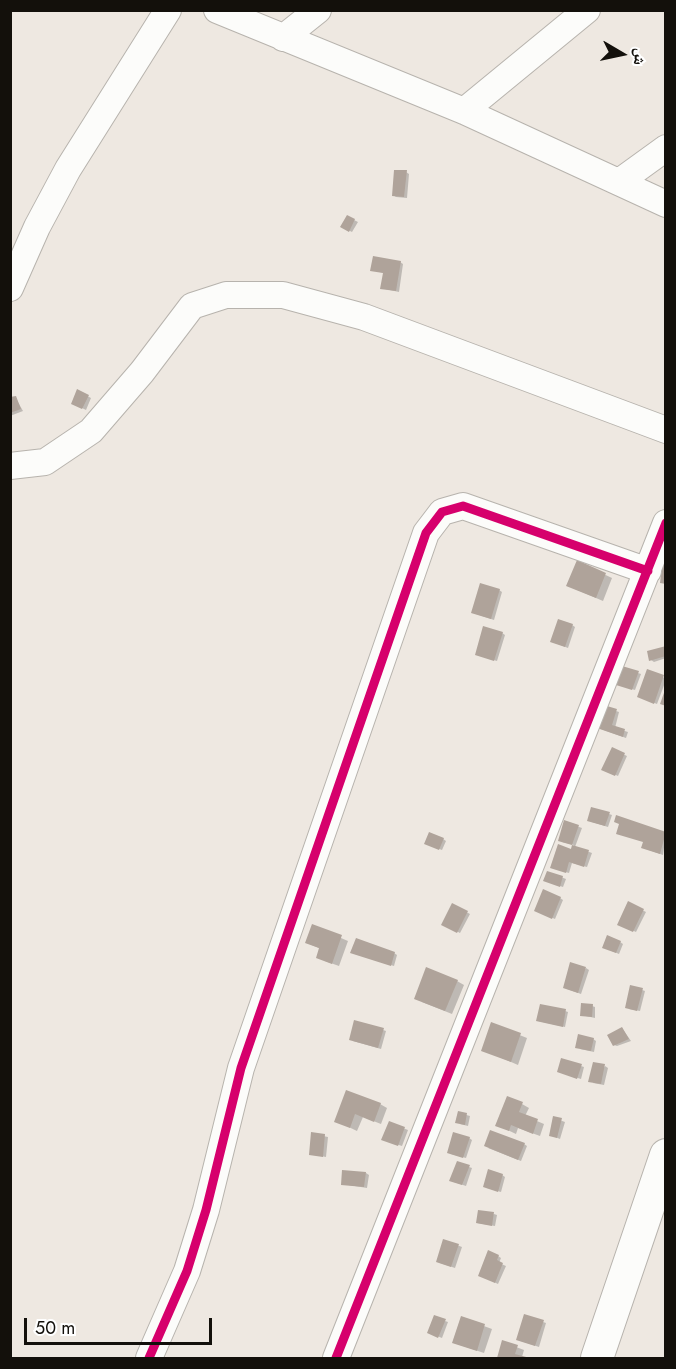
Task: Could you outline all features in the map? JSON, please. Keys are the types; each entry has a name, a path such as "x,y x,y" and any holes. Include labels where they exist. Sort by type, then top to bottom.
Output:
{"street":[{"path":"10,288 37,227 68,169 168,10"},
{"path":"217,10 464,111 666,204"},
{"path":"283,38 318,10"},
{"path":"464,111 587,10"},
{"path":"619,182 666,147"},
{"path":"10,466 45,462 91,431 142,372 192,306 226,296 283,295 364,317 666,430"},
{"path":"149,1359 187,1271 206,1210 241,1068 426,533 441,512 463,506 648,571"},
{"path":"336,1359 666,524"},
{"path":"597,1359 666,1155"}],"building":[{"path":"394,170 407,170 404,197 392,196"},
{"path":"347,215 355,219 349,232 340,227"},
{"path":"373,256 401,261 396,291 380,289 383,273 370,271"},
{"path":"77,389 89,395 82,409 71,404"},
{"path":"16,396 21,409 10,413 10,397"},
{"path":"663,558 666,558 666,584 660,583"},
{"path":"577,560 606,573 596,598 566,586"},
{"path":"480,583 500,589 491,619 471,613"},
{"path":"558,619 573,624 565,647 550,642"},
{"path":"483,626 503,632 494,661 475,655"},
{"path":"666,646 666,656 649,661 647,651"},
{"path":"622,666 639,671 632,690 616,685"},
{"path":"647,669 664,675 654,704 637,697"},
{"path":"666,690 666,706 660,704"},
{"path":"607,706 617,709 612,725 625,729 623,737 594,727 597,719 602,722"},
{"path":"612,747 625,753 615,776 601,770"},
{"path":"591,807 610,812 605,826 587,821"},
{"path":"616,815 666,832 660,854 641,848 643,842 616,834 619,824 614,822"},
{"path":"564,820 579,825 572,845 558,841"},
{"path":"429,832 444,838 439,850 424,844"},
{"path":"558,844 571,849 572,845 589,850 584,867 569,862 566,873 550,868"},
{"path":"547,871 563,876 560,887 543,881"},
{"path":"543,889 561,897 552,919 534,911"},
{"path":"628,901 644,909 633,932 617,925"},
{"path":"452,903 468,911 457,933 441,925"},
{"path":"312,924 342,935 332,964 316,958 319,948 305,943"},
{"path":"607,935 621,941 616,953 602,948"},
{"path":"356,938 395,952 391,966 350,953"},
{"path":"570,962 586,967 578,993 563,988"},
{"path":"426,967 458,980 445,1011 414,999"},
{"path":"630,985 643,988 637,1011 625,1008"},
{"path":"581,1003 593,1004 592,1017 580,1016"},
{"path":"540,1004 566,1009 563,1027 536,1021"},
{"path":"354,1020 384,1028 378,1048 349,1040"},
{"path":"491,1022 521,1033 511,1062 481,1051"},
{"path":"622,1027 629,1039 613,1046 607,1035"},
{"path":"578,1034 594,1038 591,1051 575,1048"},
{"path":"561,1058 582,1064 577,1079 557,1072"},
{"path":"593,1062 605,1064 601,1084 588,1082"},
{"path":"346,1090 381,1103 374,1122 355,1114 350,1128 334,1122"},
{"path":"507,1096 523,1102 519,1112 538,1119 533,1134 511,1125 509,1131 495,1126"},
{"path":"458,1111 467,1113 465,1125 455,1123"},
{"path":"553,1116 562,1118 557,1138 549,1136"},
{"path":"389,1121 405,1127 398,1146 381,1140"},
{"path":"490,1130 525,1143 518,1160 484,1146"},
{"path":"311,1132 325,1134 323,1157 309,1155"},
{"path":"453,1132 470,1137 463,1158 447,1153"},
{"path":"457,1161 470,1165 462,1185 449,1181"},
{"path":"488,1169 503,1174 498,1192 483,1187"},
{"path":"342,1170 366,1172 364,1187 341,1185"},
{"path":"478,1210 494,1212 492,1226 476,1223"},
{"path":"443,1239 459,1244 451,1267 436,1262"},
{"path":"488,1250 499,1255 497,1260 503,1263 495,1283 478,1276"},
{"path":"524,1314 544,1320 535,1346 516,1340"},
{"path":"434,1315 446,1319 438,1338 427,1333"},
{"path":"461,1316 485,1324 477,1351 452,1343"},
{"path":"502,1340 518,1345 515,1354 530,1358 497,1358"}],"cycle path":[{"path":"149,1358 187,1271 206,1210 241,1068 426,533 442,512 463,506 648,571"},
{"path":"336,1358 666,523"}]}
